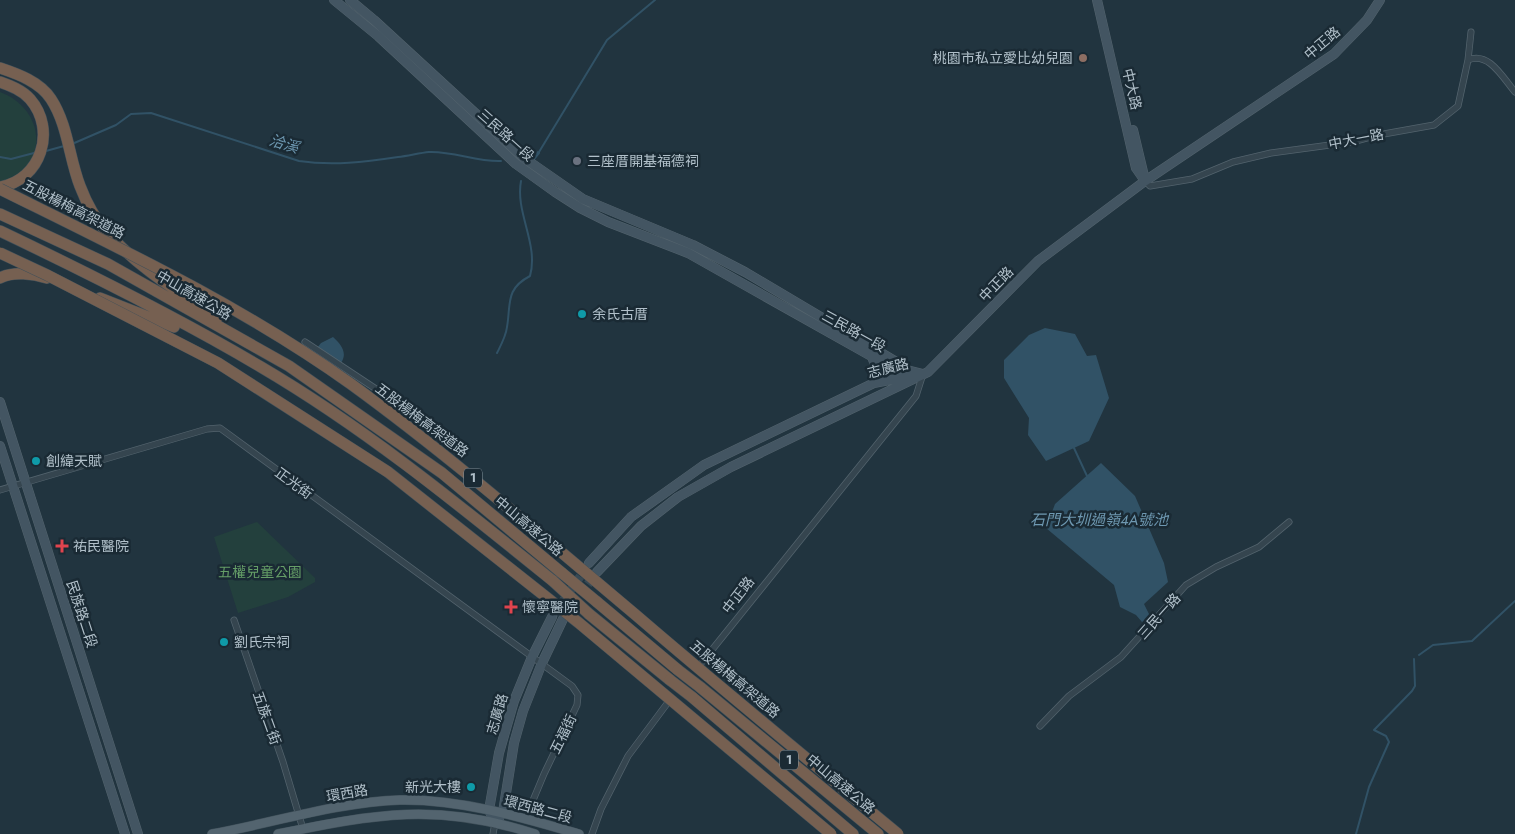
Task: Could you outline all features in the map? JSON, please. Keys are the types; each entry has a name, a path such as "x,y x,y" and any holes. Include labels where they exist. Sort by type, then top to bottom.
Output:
{"highway":[{"path":"3,70 32,81 50,98 62,122 79,185 88,204 107,232 154,275 289,366"},
{"path":"0,82 16,87 30,98 39,113 44,130 43,148 36,164 24,177 9,186 0,188"},
{"name":"五股楊梅高架道路","path":"0,188 152,265 224,305 349,383 497,496 706,675 898,834"},
{"name":"中山高速公路","path":"0,214 108,264 289,366 442,473 557,577 590,614 692,697 853,834"},
{"name":"中山高速公路","path":"0,231 88,273 262,367 334,414 557,577 597,602 878,834"},
{"path":"0,254 56,280 169,325 262,367"},
{"name":"1","path":"0,254 47,275 218,363 388,472 572,617 831,834"},
{"path":"0,278 5,275 38,275 56,280"}],"main road":[{"name":"三民路一段","path":"334,0 378,36 516,164 580,208 688,253 887,365 923,374"},
{"name":"三民路一段","path":"350,0 524,158 583,200 693,245 745,272 893,362 923,374"},
{"name":"中大路","path":"1097,0 1136,168 1145,181"},
{"path":"1102,0 1145,181"},
{"name":"中正路","path":"923,374 957,344 1038,261 1145,181 1334,54 1367,20 1380,0"},
{"path":"872,357 878,372 874,383"},
{"name":"志廣路","path":"589,563 631,517 704,465 874,383 923,374"},
{"name":"志廣路","path":"597,572 641,526 678,497 731,466 923,374"},
{"name":"民族路二段","path":"0,402 138,834"},
{"name":"民族路二段","path":"0,446 125,834"},
{"name":"志廣路","path":"489,810 499,753 514,701 532,657 552,617"},
{"name":"志廣路","path":"495,823 503,812 514,743 523,711 542,663 563,619"},
{"name":"環西路","path":"212,834 355,805 401,800 433,801 489,810"},
{"path":"489,810 495,823"},
{"name":"環西路二段","path":"489,810 526,817 579,834"},
{"name":"環西路","path":"278,834 400,813 441,814 495,823"},
{"name":"環西路二段","path":"495,823 535,834"}],"street":[{"path":"1470,32 1468,60 1485,59 1515,92"},
{"name":"中大一路","path":"1145,181 1150,186 1192,179 1232,162 1271,153 1352,142 1378,134 1434,125 1458,106 1468,60"},
{"path":"516,164 524,158"},
{"path":"305,342 376,389"},
{"name":"中正路","path":"703,661 916,396 923,374"},
{"name":"正光街","path":"0,490 207,430 220,428 542,663"},
{"name":"三民一路","path":"1040,726 1070,696 1121,657 1186,585 1216,567 1259,547 1290,522"},
{"name":"五族二街","path":"234,620 301,816 303,829"},
{"name":"五福街","path":"526,817 577,705 578,695 572,686 542,663"},
{"path":"592,834 601,809 628,756 669,701"},
{"path":"494,834 495,823"}],"green space":[{"path":"0,92 12,98 23,107 35,128 36,140 34,152 28,164 16,175 0,182"},
{"name":"五權兒童公園","path":"257,522 315,578 315,582 288,597 238,613 214,537"}],"water":[{"path":"1045,328 1075,334 1087,356 1096,355 1109,398 1089,441 1046,461 1028,435 1029,418 1004,378 1004,360 1029,335"},
{"path":"333,337 344,352 341,363 317,348 321,343"},
{"name":"石門大圳過嶺4A號池","path":"1101,463 1135,496 1164,563 1168,582 1144,604 1150,616 1142,622 1136,615 1120,607 1114,585 1046,528 1055,504"}],"waterway":[{"name":"洽溪","path":"528,155 539,152 607,40 655,0"},
{"name":"洽溪","path":"72,144 116,125 131,114 151,113 299,161 349,163 429,152 501,161"},
{"name":"洽溪","path":"46,151 64,146"},
{"name":"洽溪","path":"0,157 11,159 34,153"},
{"name":"洽溪","path":"534,159 539,153"},
{"path":"497,353 506,330 509,304 513,292 516,286 530,276 532,264 530,240 521,205 521,181"},
{"path":"1074,448 1087,476"},
{"path":"1419,655 1433,645 1472,641 1515,601"},
{"path":"1356,834 1369,787 1389,742 1386,736 1374,730 1415,686 1414,659"}],"tunnel":[{"path":"552,617 586,568"},
{"path":"564,617 596,573"}],"place":[{"name":"桃園市私立愛比幼兒園","path":"1083,58"},
{"name":"三座厝開基福德祠","path":"577,161"},
{"name":"余氏古厝","path":"582,314"},
{"name":"創緯天賦","path":"36,461"},
{"name":"祐民醫院","path":"62,546"},
{"name":"懷寧醫院","path":"511,607"},
{"name":"劉氏宗祠","path":"224,642"},
{"name":"新光大樓","path":"471,787"}]}
